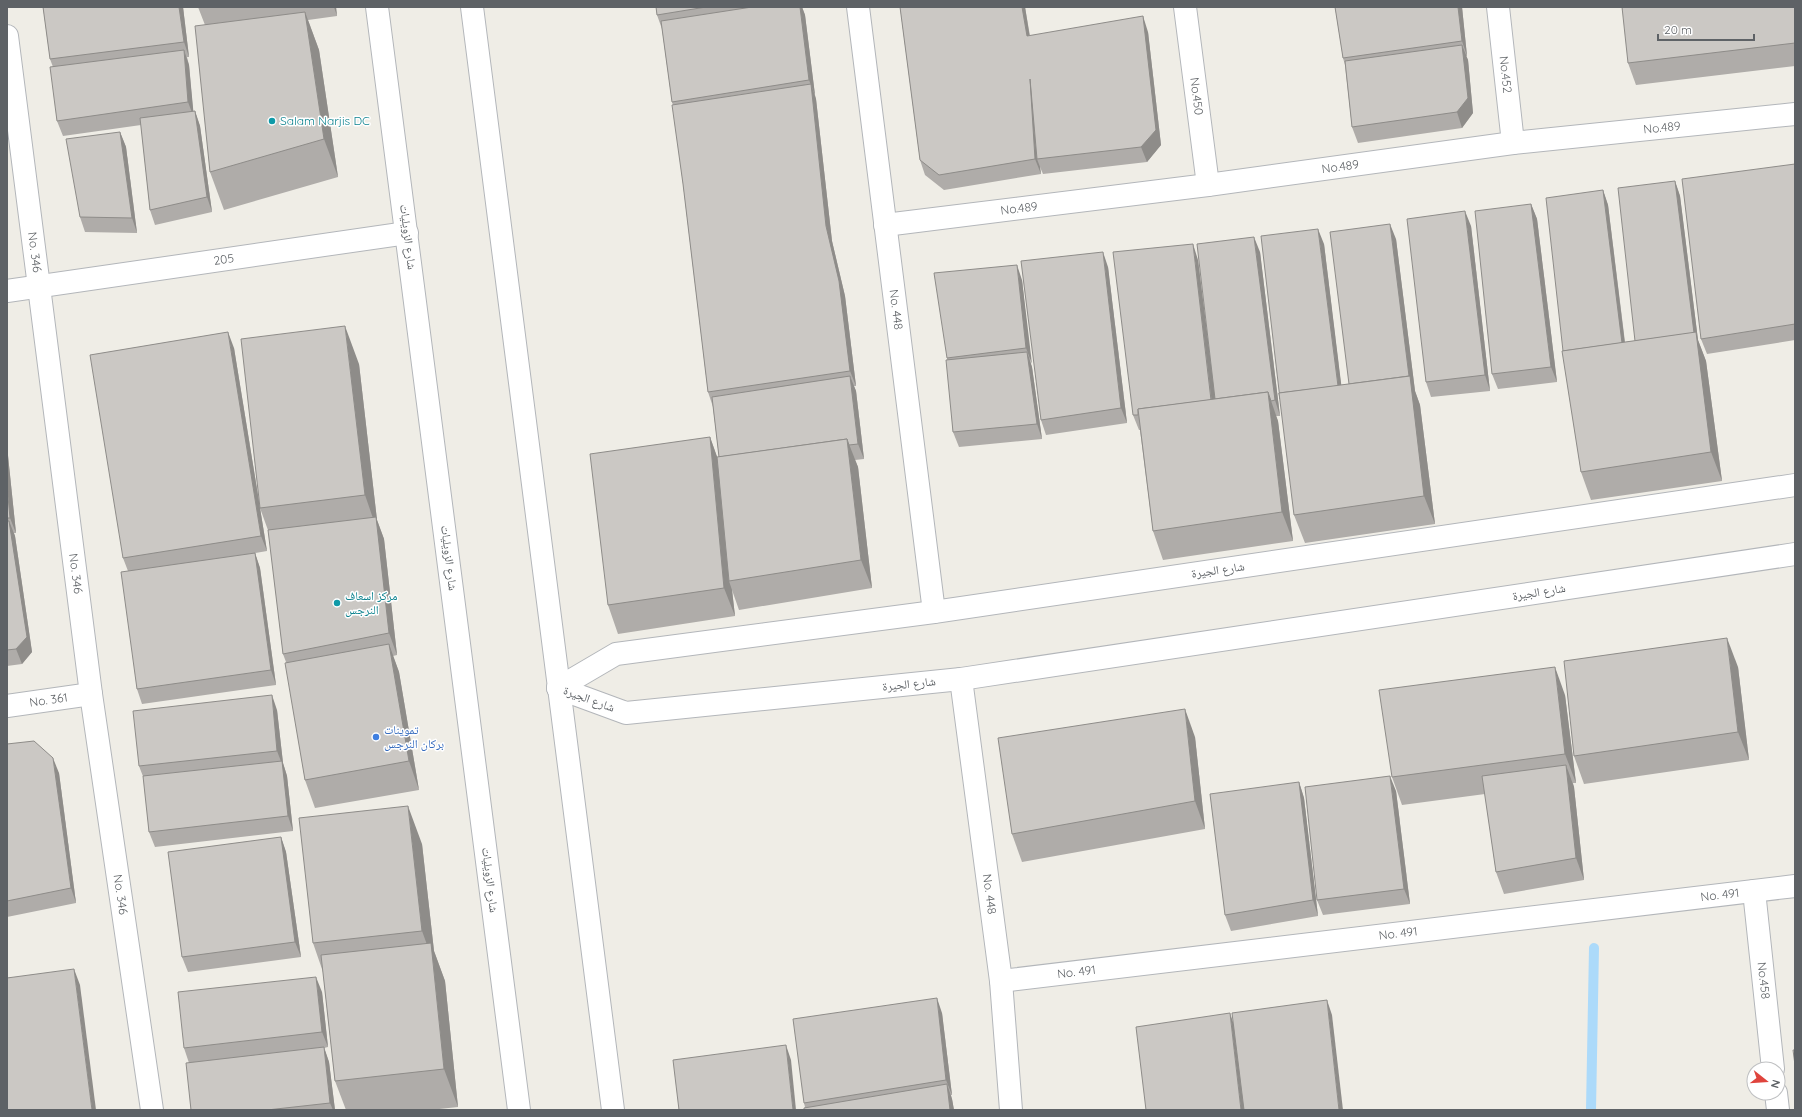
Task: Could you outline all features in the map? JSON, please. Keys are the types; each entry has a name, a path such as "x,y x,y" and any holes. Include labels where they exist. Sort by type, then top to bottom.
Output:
{"street":[{"name":"شارع الزويليات","path":"377,7 408,233 519,1110"},
{"path":"472,7 507,270 558,688 613,1110"},
{"name":"No. 448","path":"858,7 934,612"},
{"name":"No.450","path":"1185,7 1208,185"},
{"name":"No.452","path":"1498,7 1513,143"},
{"name":"No. 346","path":"7,36 91,694 152,1110"},
{"name":"No.489","path":"886,224 1208,185 1513,143 1795,114"},
{"name":"205","path":"7,291 408,233"},
{"name":"شارع الجيرة","path":"558,688 616,654 934,612 1795,485"},
{"name":"شارع الجيرة","path":"558,688 626,712 961,679 1795,554"},
{"name":"No. 448","path":"961,679 1001,981 1011,1110"},
{"name":"No. 361","path":"7,706 91,694"},
{"name":"No. 491","path":"1001,981 1795,886"},
{"name":"No.458","path":"1754,891 1772,1061"}],"building":[{"path":"43,7 179,7 184,42 50,59"},
{"path":"656,7 706,7 657,15"},
{"path":"752,7 800,7 809,80 672,102 661,21"},
{"path":"900,7 1022,7 1027,36 1143,16 1156,130 1141,147 1037,159 1030,79 1035,159 939,175 920,160"},
{"path":"1335,7 1458,7 1462,41 1343,58"},
{"path":"1622,7 1795,7 1795,43 1628,63"},
{"name":"Salam Narjis DC","path":"305,12 324,139 210,172 195,26"},
{"path":"1462,45 1468,98 1457,112 1352,127 1345,61"},
{"path":"184,50 188,102 57,121 50,67"},
{"path":"811,84 826,226 839,281 850,371 708,392 672,105"},
{"path":"195,111 207,197 150,210 140,118"},
{"path":"120,132 132,218 80,217 66,139"},
{"path":"1795,164 1795,324 1701,339 1682,179"},
{"path":"1675,181 1694,333 1635,341 1618,188"},
{"path":"1603,190 1622,343 1563,351 1546,198"},
{"path":"1531,204 1551,367 1492,374 1475,211"},
{"path":"1465,211 1485,375 1426,382 1407,219"},
{"path":"1390,224 1409,376 1349,384 1330,232"},
{"path":"1318,229 1338,386 1279,393 1261,236"},
{"path":"1254,237 1275,400 1271,401 1268,392 1215,399 1197,244"},
{"path":"1193,244 1211,400 1138,409 1138,415 1133,415 1113,252"},
{"path":"1103,252 1121,408 1041,420 1021,261"},
{"path":"1017,265 1026,348 947,358 934,273"},
{"path":"345,326 365,495 260,508 241,339"},
{"path":"228,332 261,536 123,558 90,355"},
{"path":"1696,332 1711,452 1581,472 1562,351"},
{"path":"1027,352 1037,424 953,432 946,360"},
{"path":"850,376 858,444 849,445 847,439 719,457 712,397"},
{"path":"1410,376 1424,496 1294,515 1279,393"},
{"path":"1268,392 1282,512 1153,531 1138,409"},
{"path":"710,437 724,588 608,605 590,454"},
{"path":"847,439 861,560 729,581 717,457"},
{"path":"7,486 10,518 7,518"},
{"name":"مركز اسعاف النرجس","path":"376,517 389,633 283,654 268,530"},
{"path":"7,521 9,521 27,637 16,649 7,650"},
{"path":"255,553 271,670 137,689 121,572"},
{"path":"1727,638 1738,732 1574,756 1564,661"},
{"path":"389,644 409,761 305,780 285,663"},
{"path":"1555,667 1565,754 1392,777 1379,690"},
{"path":"272,695 277,751 139,766 133,711"},
{"path":"1185,709 1195,801 1012,834 998,738"},
{"path":"34,741 53,758 71,888 7,901 7,744"},
{"path":"282,761 288,816 149,832 143,776"},
{"path":"1566,765 1576,858 1496,872 1482,776"},
{"path":"1390,776 1404,889 1317,900 1305,787"},
{"path":"1299,782 1313,900 1225,915 1210,794"},
{"path":"408,806 422,931 313,943 299,818"},
{"path":"281,837 295,942 182,957 168,852"},
{"path":"431,943 444,1069 335,1081 321,955"},
{"path":"74,969 92,1110 7,1110 7,978"},
{"path":"316,977 322,1032 184,1048 178,992"},
{"path":"937,998 946,1080 804,1103 793,1019"},
{"path":"1327,1000 1339,1110 1244,1110 1232,1013"},
{"path":"1230,1013 1241,1110 1146,1110 1136,1027"},
{"path":"786,1045 793,1110 679,1110 673,1060"},
{"path":"324,1047 330,1103 267,1110 191,1110 186,1063"},
{"path":"1793,1050 1795,1050 1795,1065"},
{"path":"947,1084 950,1110 804,1110 804,1108"}],"waterway":[{"path":"1591,1110 1594,948"}],"place":[{"name":"Salam Narjis DC","path":"272,121"},
{"name":"مركز اسعاف النرجس","path":"337,603"},
{"name":"تموينات بركان النرجس","path":"376,737"}]}
